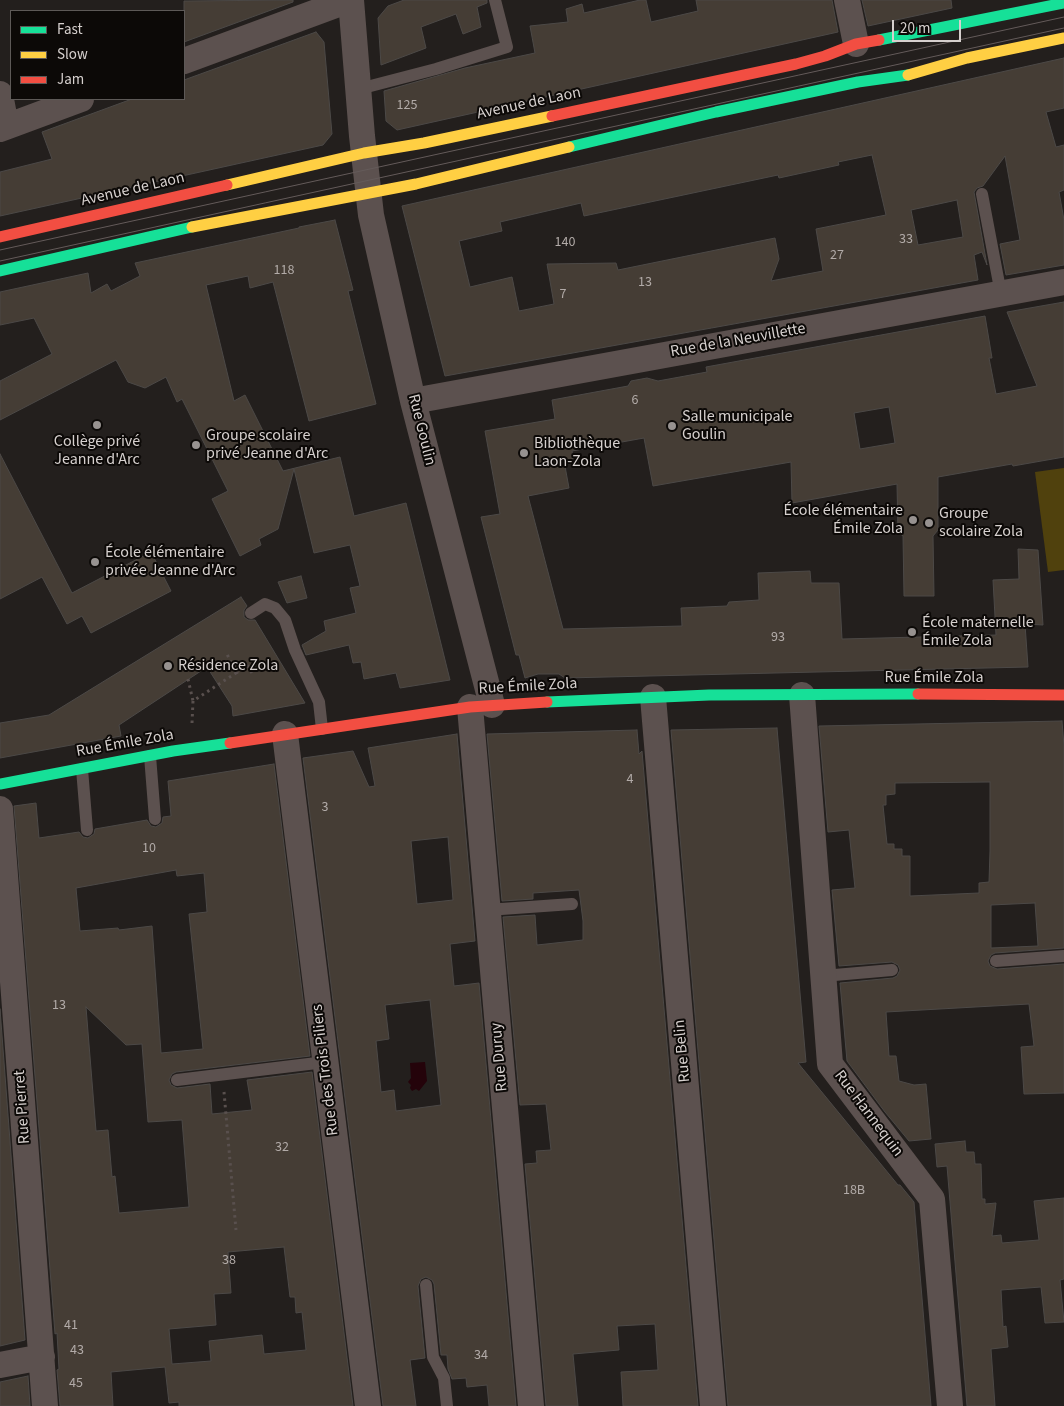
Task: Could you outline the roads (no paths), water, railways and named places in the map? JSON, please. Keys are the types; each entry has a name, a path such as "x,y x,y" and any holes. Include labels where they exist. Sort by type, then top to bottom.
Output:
{"main road":[{"name":"Avenue de Laon","path":"0,238 364,153 424,143 796,64 825,56 856,44 896,35 1064,3"},
{"path":"0,271 163,233 416,184 716,112 858,82 904,76 967,58 1064,38"},
{"name":"Rue Émile Zola","path":"0,784 150,756 481,706 653,697 802,694 1064,695"}],"street":[{"path":"185,61 350,0"},
{"name":"Rue Goulin","path":"350,0 371,215 481,706"},
{"path":"848,0 856,44"},
{"path":"0,94 3,128 78,100"},
{"name":"Rue de la Neuvillette","path":"413,401 1064,282"},
{"name":"Rue Hannequin","path":"802,694 827,945 823,976 830,1064 932,1199 950,1406"},
{"name":"Rue Belin","path":"653,697 713,1406"},
{"name":"Rue Duruy","path":"481,706 487,910 530,1406"},
{"name":"Rue des Trois Piliers","path":"286,734 368,1406"},
{"name":"Rue Pierret","path":"0,808 45,1406"},
{"path":"0,1366 42,1356"}],"lane":[{"path":"359,89 436,69 507,46 495,0"},
{"path":"982,194 1001,294"},
{"path":"251,613 265,604 275,608 285,620 295,650 319,702 322,729"},
{"path":"150,756 155,818"},
{"path":"82,769 87,830"},
{"path":"487,910 572,904"},
{"path":"996,961 1064,956"},
{"path":"823,976 892,970"},
{"path":"177,1080 325,1062"},
{"path":"426,1285 433,1357 444,1378 446,1406"}],"tram line":[{"path":"0,250 1064,17"},
{"path":"0,261 1064,28"}],"place":[{"name":"Collège privé Jeanne d'Arc","path":"97,425"},
{"name":"Salle municipale Goulin","path":"672,426"},
{"name":"Groupe scolaire privé Jeanne d'Arc","path":"196,445"},
{"name":"Bibliothèque Laon-Zola","path":"524,453"},
{"name":"École élémentaire Émile Zola","path":"913,520"},
{"name":"Groupe scolaire Zola","path":"929,523"},
{"name":"École élémentaire privée Jeanne d'Arc","path":"95,562"},
{"name":"École maternelle Émile Zola","path":"912,632"},
{"name":"Résidence Zola","path":"168,666"}]}
